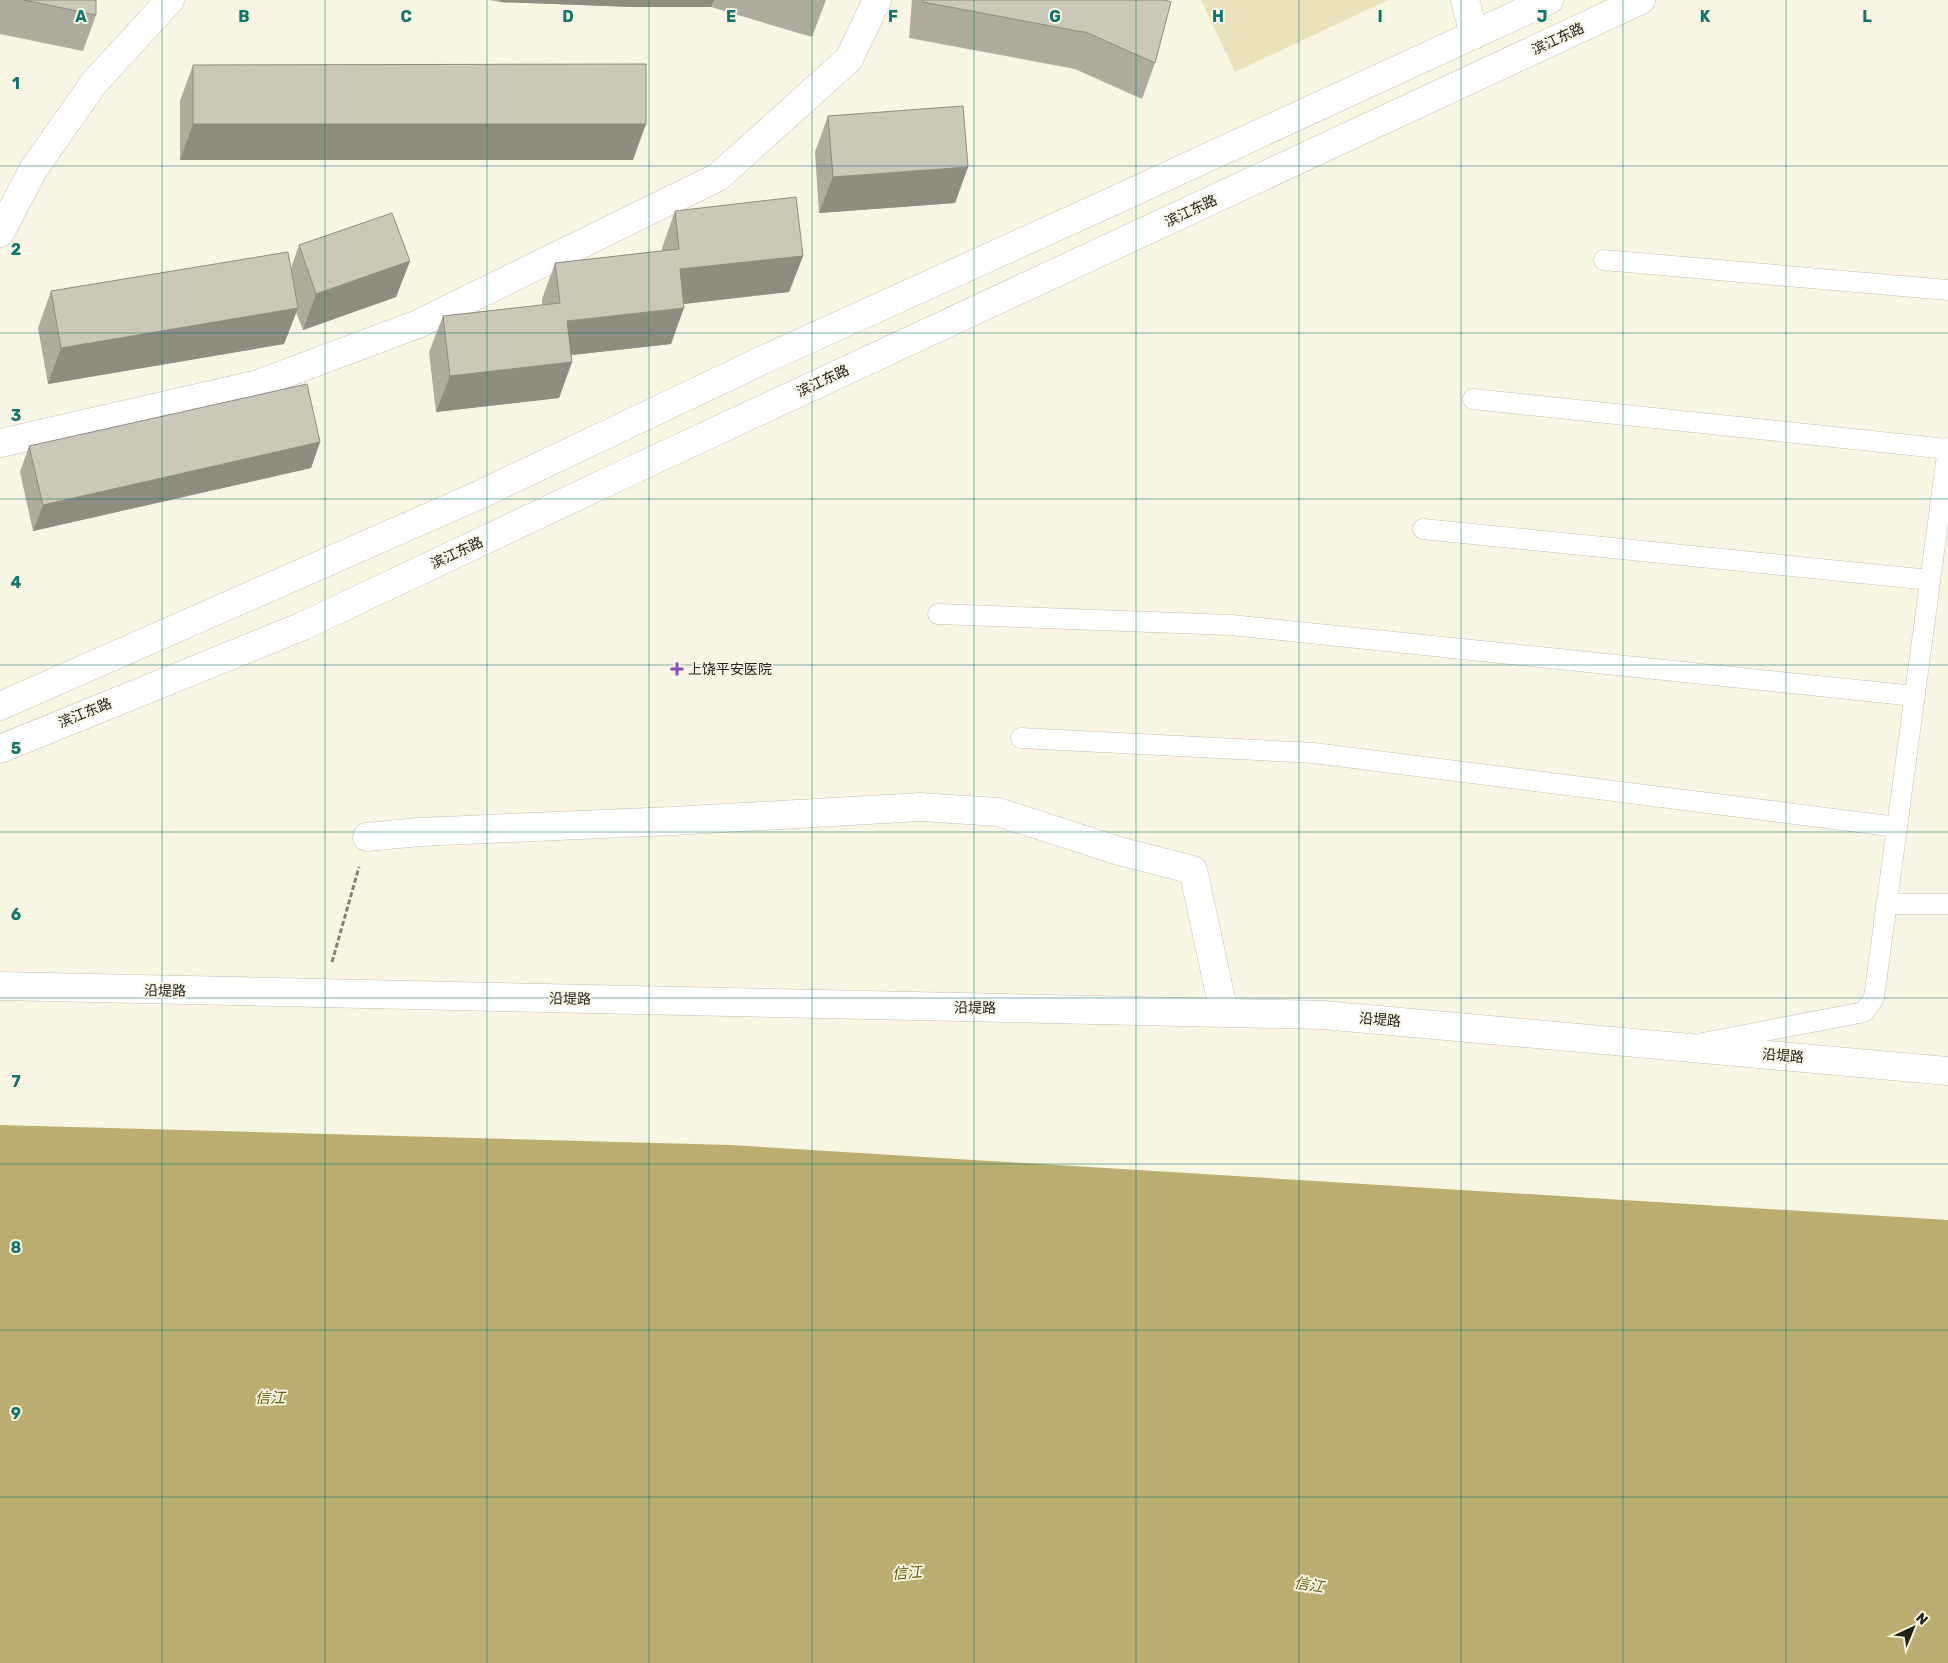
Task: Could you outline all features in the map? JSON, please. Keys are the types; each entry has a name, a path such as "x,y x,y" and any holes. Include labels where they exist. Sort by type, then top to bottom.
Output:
{"street":[{"path":"0,233 33,170 94,83 170,0"},
{"path":"0,443 255,385 418,324 718,177 849,59 877,0"},
{"path":"1465,0 1474,34"},
{"path":"0,706 479,494 765,359 1549,0"},
{"name":"滨江东路","path":"0,749 303,626 624,474 1641,0"},
{"path":"367,837 419,832 672,821 921,807 998,812 1118,852 1193,870 1224,1013"},
{"name":"沿堤路","path":"0,986 1323,1015 1948,1072"}],"lane":[{"path":"1604,260 1948,290"},
{"path":"1473,399 1948,448 1874,998 1864,1012 1680,1047"},
{"path":"1423,529 1930,580"},
{"path":"938,614 1231,624 1915,696"},
{"path":"1021,738 1314,753 1897,827"},
{"path":"1886,904 1948,904"}],"path":[{"path":"323,994 367,837"}],"shaded area":[{"path":"1201,0 1388,0 1235,72"}],"water":[{"name":"信江","path":"0,1125 731,1145 1948,1220 1948,1663 0,1663"}],"building":[{"path":"24,0 96,0 96,15"},
{"path":"923,0 1165,0 1171,2 1155,63 1088,33 923,2"},
{"path":"646,64 646,124 193,124 193,65"},
{"path":"963,106 968,167 833,177 828,116"},
{"path":"796,197 803,256 680,269 684,308 567,321 572,362 450,376 443,316 560,303 555,263 679,249 675,211"},
{"path":"392,213 410,261 316,294 299,245"},
{"path":"288,252 298,308 61,348 51,291"},
{"path":"307,384 320,442 43,505 29,446"}],"place":[{"name":"上饶平安医院","path":"677,669"}]}
